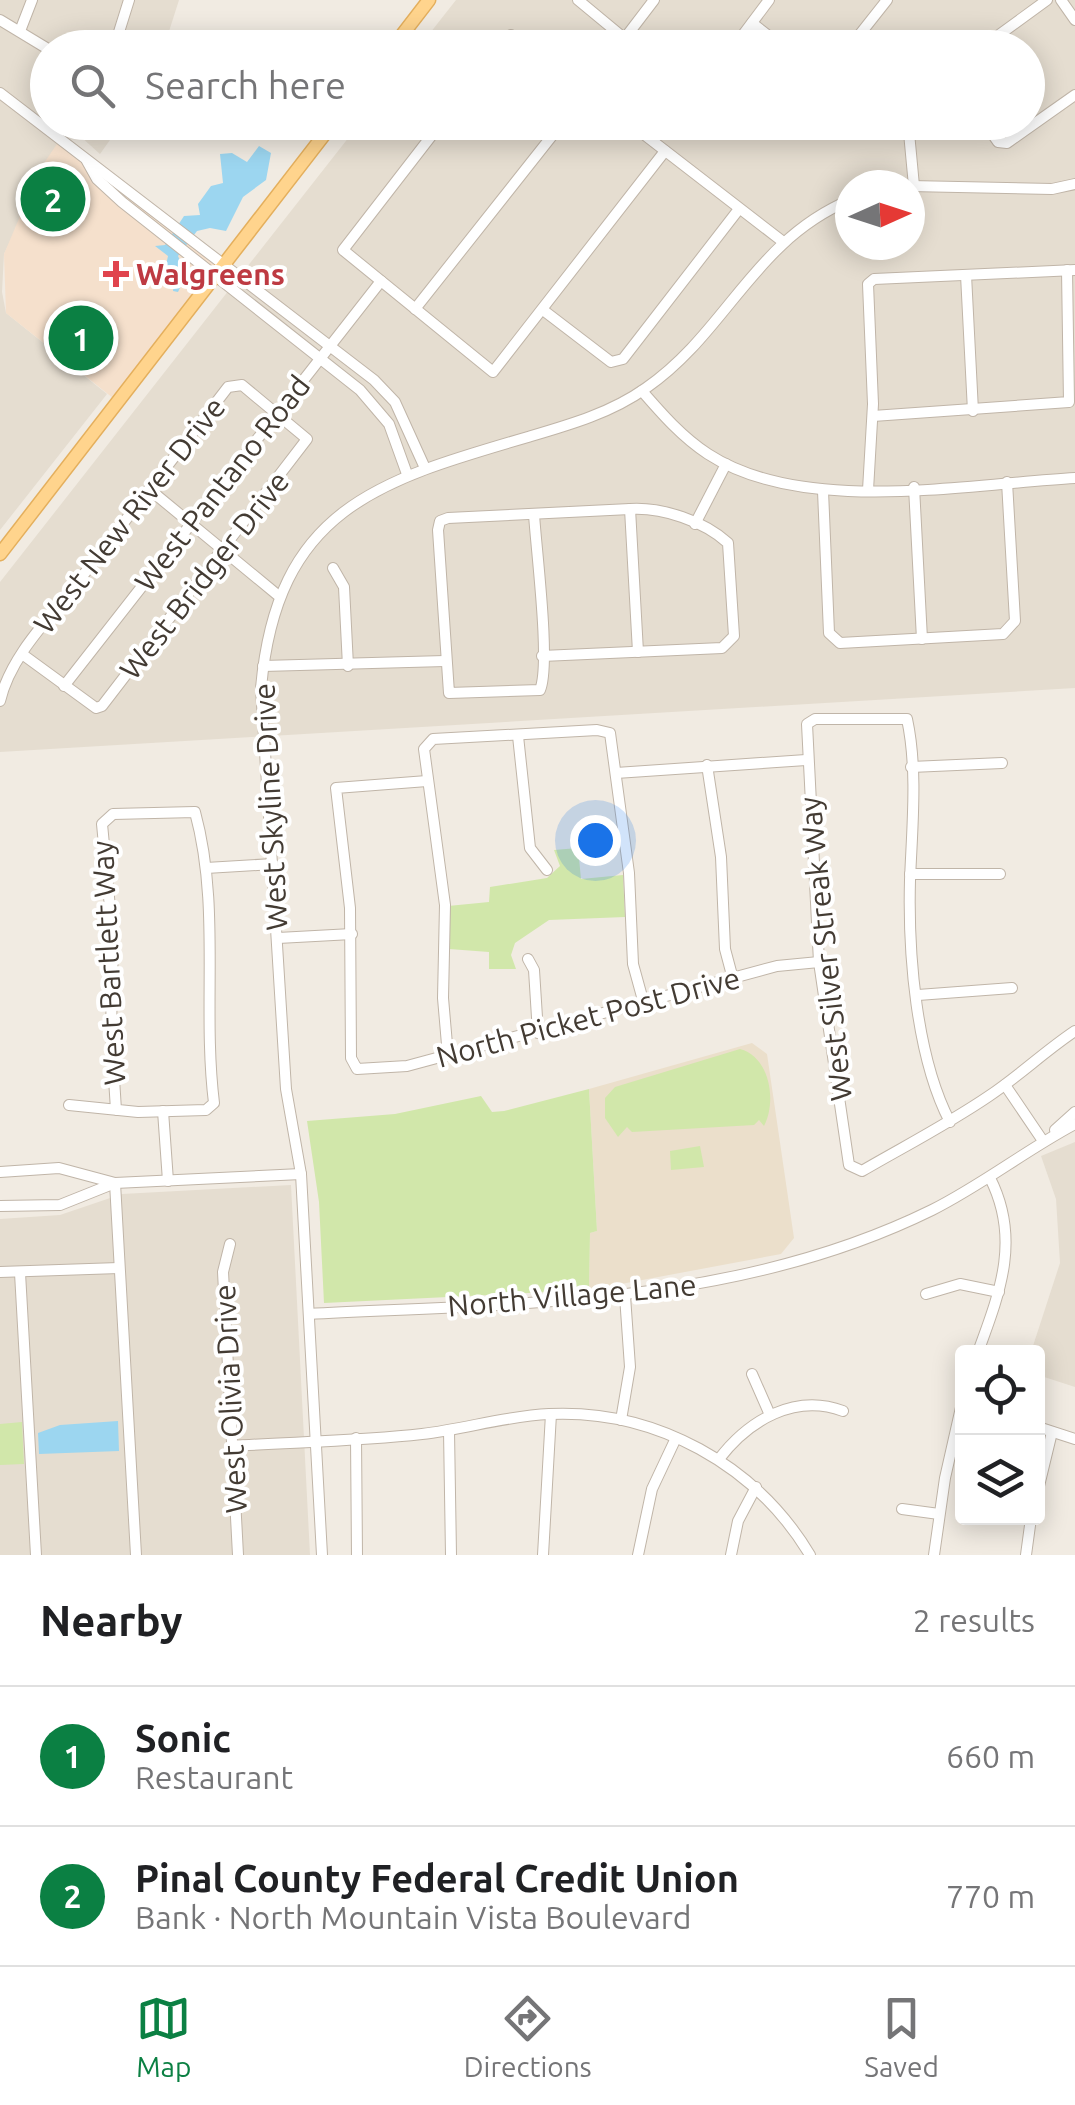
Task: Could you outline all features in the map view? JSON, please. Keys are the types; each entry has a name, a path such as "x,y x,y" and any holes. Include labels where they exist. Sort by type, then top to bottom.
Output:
{"main road":[{"path":"406,30 429,0"},
{"path":"0,554 320,140"}],"street":[{"path":"20,30 32,0"},
{"path":"120,30 129,0"},
{"path":"578,0 615,30"},
{"path":"631,30 654,0"},
{"path":"747,30 770,0"},
{"path":"864,30 886,0"},
{"path":"1006,30 1046,0"},
{"path":"1061,0 1075,20"},
{"path":"0,20 30,37"},
{"path":"752,23 761,30"},
{"path":"0,93 30,115"},
{"path":"1045,116 1075,95"},
{"path":"63,140 330,344 396,402 426,468"},
{"path":"428,140 343,250 494,372 665,151"},
{"path":"415,308 549,140"},
{"path":"651,140 782,241"},
{"path":"909,140 911,170"},
{"path":"86,160 97,179 375,405 398,443 407,474"},
{"path":"925,186 1039,189 1075,184"},
{"path":"543,310 611,362 617,362 740,209"},
{"name":"West Skyline Drive","path":"322,1555 301,1174 288,1108 263,666 280,597 291,572 335,516 407,474 580,421 642,391 677,362 782,241 835,209"},
{"path":"868,490 873,416 868,284 874,279 1071,270 1069,402 873,416"},
{"path":"966,274 973,411"},
{"name":"West Pantano Road","path":"64,686 381,281"},
{"name":"West New River Drive","path":"0,700 6,675 234,384 242,385 277,413"},
{"path":"642,391 674,428 726,464 761,479 823,492 1075,478"},
{"name":"West Bridger Drive","path":"64,686 96,708 102,706 307,444 277,413"},
{"path":"695,524 726,464"},
{"path":"823,492 832,639 840,643 1003,634 1011,629 1015,621 1007,482"},
{"path":"914,487 922,638"},
{"path":"149,490 280,597"},
{"path":"630,509 638,652"},
{"path":"534,514 542,656 544,681 540,690 450,693 445,661 440,522 534,514 630,509 666,512 728,543 730,644 542,656"},
{"path":"332,568 344,587 348,666"},
{"path":"22,654 64,686"},
{"path":"263,666 445,661"},
{"name":"West Silver Streak Way","path":"911,768 907,718 815,719 807,724 819,962 847,1154 855,1171 950,1122"},
{"path":"448,1056 442,998 445,905 427,781 427,742 598,730 610,733 629,874 633,964 644,1004"},
{"path":"518,736 530,848 547,870"},
{"path":"616,773 806,760"},
{"path":"1002,763 911,768 910,874 918,994 930,1074 950,1122 1075,1031"},
{"path":"708,765 721,857 725,949 733,979"},
{"path":"278,938 352,934 336,788 427,781"},
{"name":"West Bartlett Way","path":"116,1110 111,1031 114,939 102,824 105,817 195,812 206,868"},
{"path":"69,1105 164,1111 212,1106 206,1021 210,938 206,868 273,864"},
{"path":"910,874 1000,874"},
{"name":"North Picket Post Drive","path":"352,934 351,1058 357,1069 408,1066 777,966 819,962"},
{"path":"528,959 534,970 538,1033"},
{"path":"918,994 1012,988"},
{"path":"1005,1085 1043,1141"},
{"path":"164,1111 168,1181"},
{"name":"North Village Lane","path":"1043,1141 1075,1112"},
{"name":"North Village Lane","path":"309,1314 625,1296 707,1285 806,1260 932,1210 1075,1124"},
{"path":"0,1172 59,1168 115,1183 301,1174"},
{"path":"980,1345 1007,1260 1007,1231 990,1178"},
{"path":"0,1206 60,1205 115,1183"},
{"path":"115,1183 136,1555"},
{"name":"West Olivia Drive","path":"230,1244 223,1272 238,1555"},
{"path":"0,1272 119,1268"},
{"path":"20,1273 36,1555"},
{"path":"926,1294 960,1284 999,1292"},
{"path":"620,1420 630,1367 625,1296"},
{"path":"752,1374 770,1415"},
{"path":"719,1459 734,1440 770,1415 808,1404 843,1411"},
{"path":"232,1446 450,1431 550,1414 620,1420 676,1438 719,1459 756,1488 786,1520 810,1555"},
{"path":"543,1555 550,1414"},
{"path":"1045,1430 1075,1439"},
{"path":"450,1431 451,1555"},
{"path":"1045,1461 1052,1432"},
{"path":"934,1555 956,1435"},
{"path":"356,1438 357,1555"},
{"path":"638,1555 652,1489 676,1438"},
{"path":"731,1555 738,1520 756,1488"},
{"path":"902,1509 939,1514"},
{"path":"1026,1555 1030,1525"}],"shaded area":[{"path":"0,0 179,0 169,30 30,30 30,140 60,140 4,254 2,292 6,313 107,394 0,530"},
{"path":"456,0 1075,0 1075,688 0,752 0,582 347,140 1045,140 1045,30 432,30"},
{"path":"63,140 221,267 118,402 6,313 4,254 40,169"},
{"path":"84,140 110,140 100,154"},
{"path":"752,1043 767,1054 794,1238 781,1254 589,1290 590,1233 597,1231 589,1089"},
{"path":"1075,1142 1075,1387 1045,1377 1045,1345 1033,1345 1060,1263 1056,1199 1041,1156"},
{"path":"291,1185 310,1555 0,1555 0,1219 60,1215 122,1194"}],"green space":[{"path":"578,848 581,879 623,875 625,917 549,920 515,943 511,955 516,969 489,969 489,952 449,949 448,906 489,902 490,887 547,878 560,866 554,850"},
{"path":"740,1049 758,1061 768,1081 770,1105 764,1126 759,1120 754,1125 632,1132 627,1127 618,1137 605,1118 605,1098 615,1087"},
{"path":"589,1089 597,1231 590,1233 589,1290 324,1303 319,1202 307,1121 395,1114 481,1096 492,1112 504,1111"},
{"path":"700,1146 704,1167 671,1170 670,1151"},
{"path":"22,1422 24,1464 0,1465 0,1424"}],"water":[{"path":"259,146 271,153 266,180 243,197 226,231 197,231 178,256 182,265 179,272 185,277 178,292 173,291 175,276 163,279 168,256 155,246 165,245 184,216 200,215 198,204 211,186 223,183 220,154 232,153 247,162"},
{"path":"118,1421 119,1451 39,1454 38,1433 60,1425"}],"place":[{"name":"Pinal County Federal Credit Union","path":"53,199"},
{"name":"Walgreens","path":"116,274"},
{"name":"Sonic","path":"81,338"}]}
